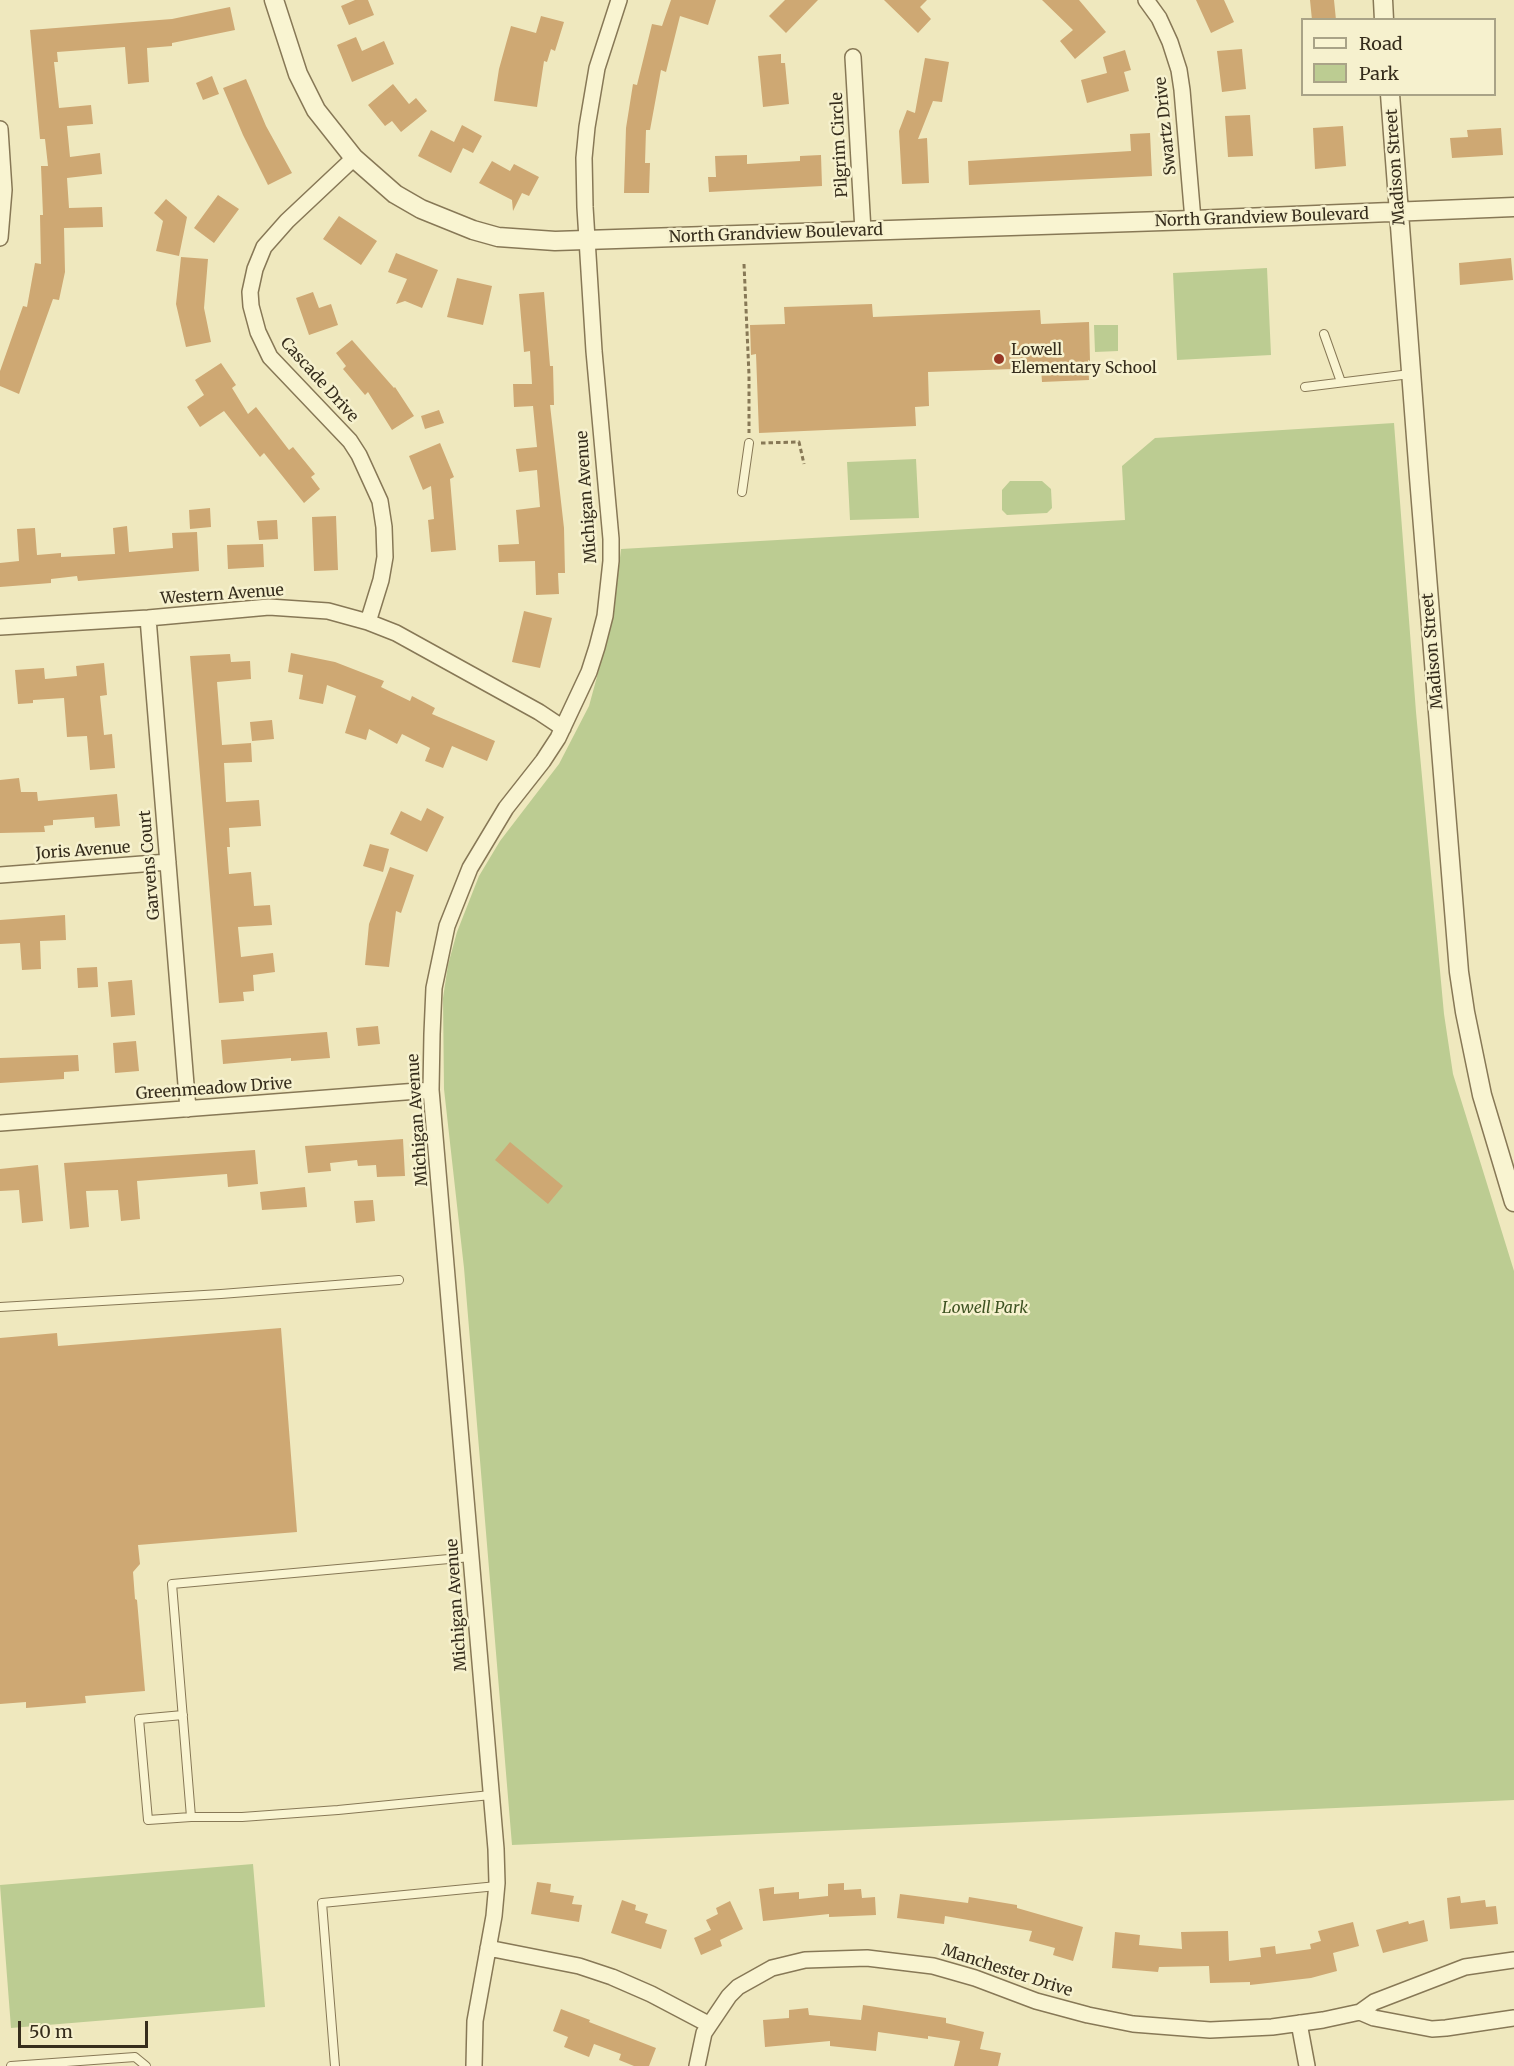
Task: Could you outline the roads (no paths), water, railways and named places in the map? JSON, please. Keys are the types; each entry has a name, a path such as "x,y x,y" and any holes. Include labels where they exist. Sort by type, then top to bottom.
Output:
{"street":[{"name":"North Grandview Boulevard","path":"274,0 298,74 316,110 354,158 395,194 421,209 498,237 529,241 588,240 1514,207"},
{"name":"Michigan Avenue","path":"474,2066 475,2021 494,1916 497,1886 496,1849 431,1090 434,988 447,926 470,868 506,808 543,760 563,728 589,672 604,616 611,561 611,539 594,351 585,158 587,127 597,68 620,0"},
{"name":"Swartz Drive","path":"1146,0 1159,18 1179,70 1193,220"},
{"path":"1383,0 1384,18"},
{"name":"Pilgrim Circle","path":"853,57 863,231"},
{"name":"Madison Street","path":"1390,96 1459,972 1482,1095 1514,1202"},
{"path":"0,129 4,190 0,238"},
{"name":"Cascade Drive","path":"354,158 287,221 264,247 255,268 250,291 250,306 258,332 270,357 350,441 380,501 385,557 381,580 368,622"},
{"name":"Western Avenue","path":"0,627 148,618 269,607 328,611 368,622 396,633 539,712 563,728"},
{"name":"Garvens Court","path":"148,618 188,1109"},
{"name":"Joris Avenue","path":"0,875 168,862"},
{"name":"Greenmeadow Drive","path":"0,1123 431,1090"},
{"path":"488,1948 579,1966 612,1977 651,1994 708,2024"},
{"name":"Manchester Drive","path":"697,2066 700,2045 708,2024 738,1987 772,1968 806,1960 867,1958 933,1966 975,1978 1056,2007 1088,2015 1133,2024 1210,2030 1299,2023 1360,2012 1374,2002 1465,1967 1514,1960"},
{"name":"Manchester Drive","path":"1360,2012 1374,2018 1432,2029 1514,2018"},
{"path":"1299,2023 1307,2066"}],"lane":[{"path":"1324,334 1341,382"},
{"path":"1305,387 1411,374"},
{"path":"742,492 749,443"},
{"path":"0,1307 221,1294 399,1280"},
{"path":"191,1818 172,1584 471,1557"},
{"path":"183,1715 140,1719 148,1821 338,1810 491,1795"},
{"path":"335,2066 322,1903 497,1886"},
{"path":"11,2066 135,2057 146,2066"}],"place":[{"name":"Lowell Elementary School","path":"999,359"}],"park label":[{"name":"Lowell Park","path":"985,1308"}]}
